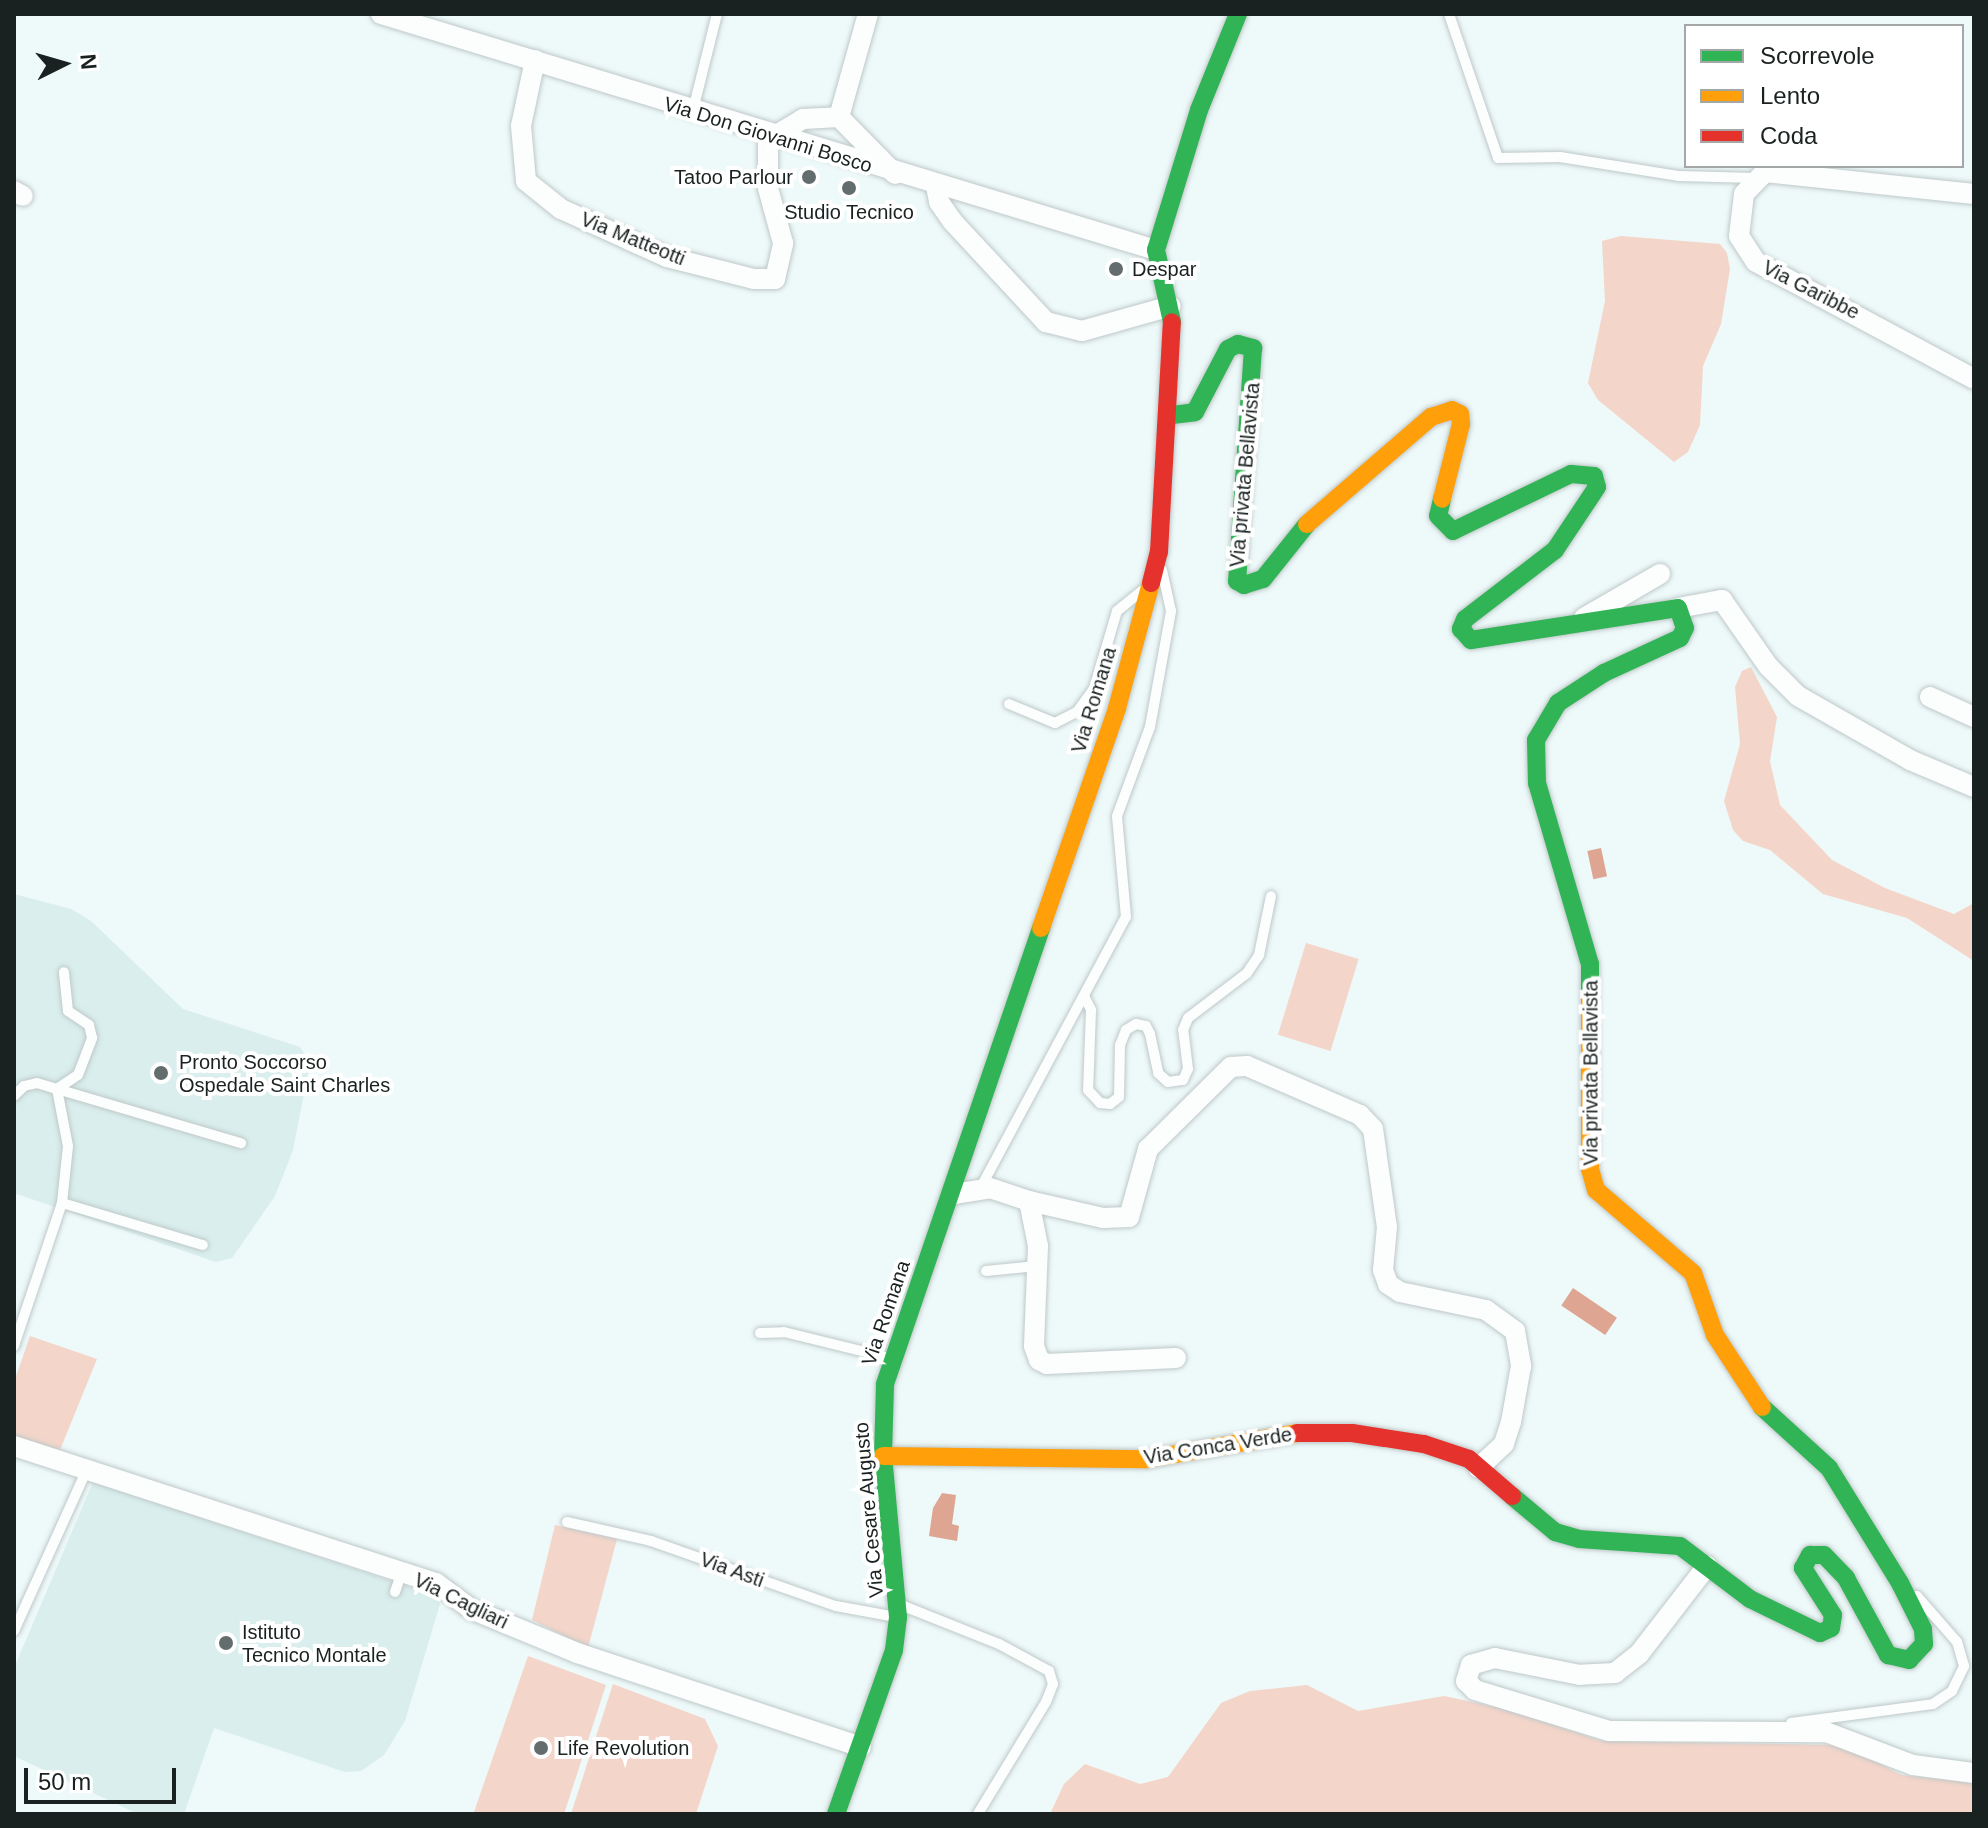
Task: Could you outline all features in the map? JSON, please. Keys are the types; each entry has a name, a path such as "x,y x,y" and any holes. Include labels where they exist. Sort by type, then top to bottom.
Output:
{"street":[{"name":"Via Don Giovanni Bosco","path":"381,14 895,174 1156,250"},
{"path":"839,117 868,14"},
{"path":"1156,250 1199,110 1238,14"},
{"name":"Via Matteotti","path":"535,60 521,126 526,181 561,209 667,257 754,279 775,279 783,243 768,188 771,136"},
{"path":"771,136 803,119 839,117 895,174"},
{"path":"1755,178 1765,172 1974,194"},
{"name":"Via Garibbe","path":"1755,178 1744,194 1739,236 1756,262 1974,379"},
{"path":"936,186 939,202 953,222 1046,322 1082,331 1171,306"},
{"name":"Via Romana","path":"885,1384 954,1194 1117,708 1159,552 1172,415 1171,306 1156,250"},
{"name":"Via privata Bellavista","path":"1172,415 1195,412 1228,349 1238,344 1253,348 1236,568 1237,581 1244,585 1263,579 1316,512 1443,411 1460,414 1461,424 1438,516 1453,531 1571,474 1594,476 1597,487 1592,501 1555,550 1465,619 1461,629 1471,640 1486,641 1722,600 1768,666 1798,696 1910,760 1974,787"},
{"name":"Via privata Bellavista","path":"1574,624 1660,574"},
{"name":"Via privata Bellavista","path":"1678,608 1685,628 1680,638 1604,673 1558,703 1536,740 1537,783 1590,964 1590,1169 1596,1190 1608,1204 1693,1273 1715,1335 1742,1381 1764,1410 1829,1468 1865,1523"},
{"path":"1930,697 1974,717"},
{"path":"954,1194 990,1188 1029,1201 1103,1218 1129,1217 1148,1149 1231,1067 1247,1066 1360,1115 1373,1129 1387,1227 1383,1270 1388,1284 1400,1292 1486,1310 1515,1331 1521,1366 1511,1422 1504,1444 1478,1468"},
{"path":"1029,1201 1037,1266 1034,1351 1039,1360 1047,1364 1176,1358"},
{"name":"Via Cesare Augusto","path":"836,1814 894,1650 898,1611 883,1456 885,1384"},
{"name":"Via Conca Verde","path":"883,1456 1147,1459 1289,1433 1352,1433 1424,1444 1469,1459 1555,1532 1579,1539 1680,1546 1750,1599 1820,1633 1831,1628 1833,1615 1803,1568 1810,1555 1824,1555 1846,1578 1888,1655 1901,1661 1921,1651 1925,1637 1900,1583 1865,1523"},
{"name":"Via Cagliari","path":"14,1446 436,1583 471,1609 577,1653 861,1747"},
{"path":"1707,1566 1639,1654 1615,1673 1580,1675 1495,1658 1471,1665 1466,1681 1475,1690 1609,1731 1759,1728 1826,1732 1913,1765 1974,1773"}],"lane":[{"path":"693,112 717,14"},
{"path":"1449,14 1498,158 1560,157 1679,176 1755,178"},
{"path":"980,1189 1126,917 1117,816 1150,727 1171,611 1159,552"},
{"path":"1009,704 1055,723 1077,712 1094,689 1117,611 1136,592 1148,591"},
{"path":"1084,996 1091,1010 1088,1090 1100,1103 1110,1104 1119,1097 1120,1045 1126,1030 1136,1024 1146,1026 1150,1034 1158,1073 1168,1082 1183,1080 1188,1069 1183,1030 1188,1018 1247,973 1259,955 1271,896"},
{"path":"57,1089 78,1075 92,1038 89,1025 68,1011 64,972"},
{"path":"14,1096 24,1086 37,1083 241,1143"},
{"path":"14,1346 62,1203 68,1146 57,1089"},
{"path":"62,1203 203,1245"},
{"path":"986,1271 1037,1266"},
{"path":"760,1333 784,1332 892,1359"},
{"path":"14,1631 87,1469"},
{"name":"Via Asti","path":"567,1522 651,1541 836,1606 898,1611 999,1644 1049,1671 1053,1684 1046,1702 978,1814"},
{"path":"395,1592 402,1572"},
{"path":"1759,1728 1933,1704 1952,1691 1964,1666 1957,1642 1922,1600 1900,1583"}],"shaded area":[{"path":"1621,236 1720,244 1727,253 1730,269 1721,324 1703,366 1700,425 1688,452 1674,462 1598,400 1588,383 1605,301 1602,241"},
{"path":"1751,667 1777,717 1770,761 1780,805 1832,860 1885,888 1954,914 1974,903 1974,961 1907,918 1823,894 1770,850 1743,841 1733,830 1724,801 1740,744 1735,687 1742,671"},
{"path":"1601,848 1607,876 1593,879 1587,851"},
{"name":"Pronto Soccorso Ospedale Saint Charles","path":"14,894 71,909 91,921 183,1009 300,1047 310,1063 293,1150 275,1196 232,1258 216,1262 14,1193"},
{"path":"1306,943 1359,959 1331,1051 1278,1035"},
{"path":"1573,1288 1617,1318 1605,1335 1561,1305"},
{"path":"30,1336 97,1359 60,1450 14,1436 14,1382"},
{"name":"Istituto Tecnico Montale","path":"93,1482 433,1595 440,1604 405,1721 384,1755 361,1771 345,1772 214,1728 184,1814 138,1814 14,1756 14,1668"},
{"path":"942,1493 956,1495 952,1524 959,1526 957,1541 929,1536 933,1508"},
{"path":"555,1525 617,1539 588,1648 532,1620"},
{"name":"Life Revolution","path":"528,1656 606,1685 564,1814 480,1814 474,1812"},
{"path":"613,1684 705,1719 718,1746 696,1814 571,1814"},
{"path":"1307,1685 1358,1711 1444,1696 1505,1709 1602,1741 1843,1745 1902,1775 1974,1783 1974,1814 1050,1814 1064,1784 1085,1764 1140,1784 1168,1777 1221,1703 1250,1691"}],"traffic: fast":[{"path":"1172,322 1156,250 1199,110 1238,14"},
{"path":"1172,415 1195,412 1228,349 1238,344 1253,348 1237,581 1244,585 1263,579 1307,524"},
{"path":"1442,499 1438,516 1453,531 1571,474 1594,476 1597,487 1555,550 1465,619 1461,629 1471,640 1678,608 1685,628 1680,638 1604,673 1558,703 1536,740 1537,783 1590,964 1590,1002"},
{"path":"836,1814 894,1650 898,1617 883,1456 885,1384 1041,928"},
{"path":"1512,1496 1555,1532 1579,1539 1680,1546 1750,1599 1820,1633 1831,1628 1833,1615 1803,1568 1810,1555 1824,1555 1846,1578 1888,1655 1909,1660 1924,1644 1923,1629 1900,1583 1829,1468 1762,1407"}],"traffic: slow":[{"path":"1307,524 1431,417 1452,410 1460,414 1461,424 1442,499"},
{"path":"1041,928 1117,708 1151,583"},
{"path":"1590,1002 1590,1169 1596,1190 1693,1273 1715,1335 1762,1407"},
{"path":"883,1456 1147,1459 1297,1433"}],"traffic: jam":[{"path":"1151,583 1159,552 1172,322"},
{"path":"1297,1433 1352,1433 1424,1444 1469,1459 1512,1496"}],"place":[{"name":"Tatoo Parlour","path":"809,177"},
{"name":"Studio Tecnico","path":"849,188"},
{"name":"Despar","path":"1116,269"},
{"name":"Pronto Soccorso Ospedale Saint Charles","path":"161,1073"},
{"name":"Istituto Tecnico Montale","path":"226,1643"},
{"name":"Life Revolution","path":"541,1748"}]}
